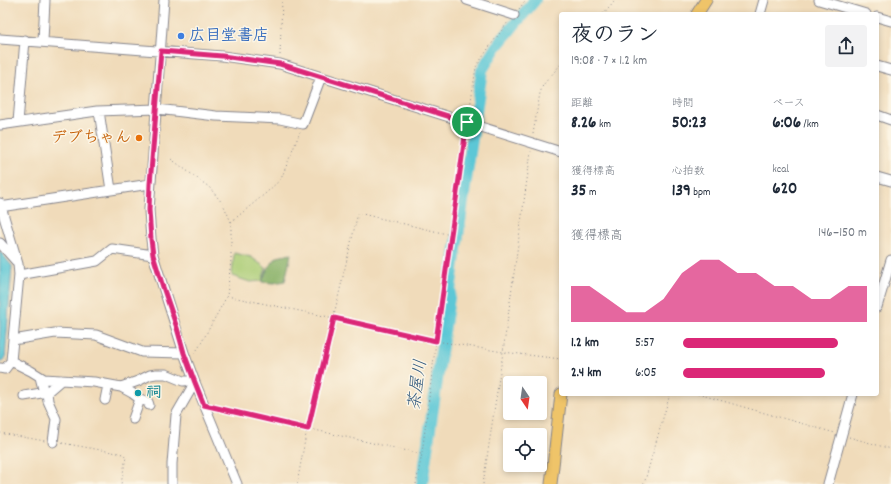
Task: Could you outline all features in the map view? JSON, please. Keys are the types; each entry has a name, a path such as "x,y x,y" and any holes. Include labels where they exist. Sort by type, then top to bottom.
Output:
{"main road":[{"path":"698,12 706,0"},
{"path":"551,484 561,396"}],"street":[{"path":"42,42 45,0"},
{"path":"164,0 157,109 150,184 149,210 153,255 194,380 237,484"},
{"path":"467,0 514,14"},
{"path":"761,12 764,0"},
{"path":"819,0 859,12"},
{"path":"879,18 891,21"},
{"path":"0,39 222,56 280,64 559,151"},
{"path":"18,122 25,40"},
{"path":"879,67 891,70"},
{"path":"0,125 99,111 157,109 216,116 280,120 303,124 321,77"},
{"path":"99,111 111,190"},
{"path":"879,116 891,120"},
{"path":"879,178 891,181"},
{"path":"0,207 150,184"},
{"path":"0,203 18,264 19,275 11,361 5,369 0,368"},
{"path":"0,243 18,264"},
{"path":"19,275 98,261 112,249 153,255"},
{"path":"879,300 891,260"},
{"path":"13,340 55,333 96,335 142,352 186,358"},
{"path":"11,361 44,379 94,382 121,387 132,392 140,399 148,402 149,405"},
{"path":"121,387 156,374 166,374 182,381 194,380"},
{"path":"40,378 43,389 47,392 48,401 56,419 53,442"},
{"path":"24,396 47,392 61,380"},
{"path":"172,484 176,415 191,389 194,380"},
{"path":"105,400 108,385"},
{"path":"828,484 852,396"},
{"path":"133,419 140,399"}],"path":[{"path":"280,64 282,0"},
{"path":"416,484 422,454 436,341 476,68 490,46 526,0"},
{"path":"605,12 615,0"},
{"path":"483,484 540,93 559,67"},
{"path":"231,222 281,179 303,124"},
{"path":"171,159 209,187 223,204 231,222 231,260 227,296 199,347 186,358"},
{"path":"297,484 308,429 358,213 452,235"},
{"path":"227,296 436,341 503,352 559,359"},
{"path":"644,484 669,396"},
{"path":"705,396 891,449"},
{"path":"204,405 422,454"},
{"path":"0,433 123,454 126,457 121,484"}],"green space":[{"path":"234,253 251,257 266,268 262,281 250,282 232,276"},
{"path":"291,254 285,281 274,283 262,282 268,268 277,257"}],"water":[{"path":"0,251 12,266 5,359 0,363"}],"waterway":[{"name":"茶屋川","path":"422,484 482,70 496,47 535,0"}],"place":[{"name":"広目堂書店","path":"181,36"},
{"name":"デブちゃん","path":"139,138"},
{"name":"祠","path":"138,393"}],"route":[{"path":"161,51 222,56 280,64 467,122 436,341 334,318 308,429 204,405 184,353 153,255 151,239 149,210 150,184 161,51"}]}
